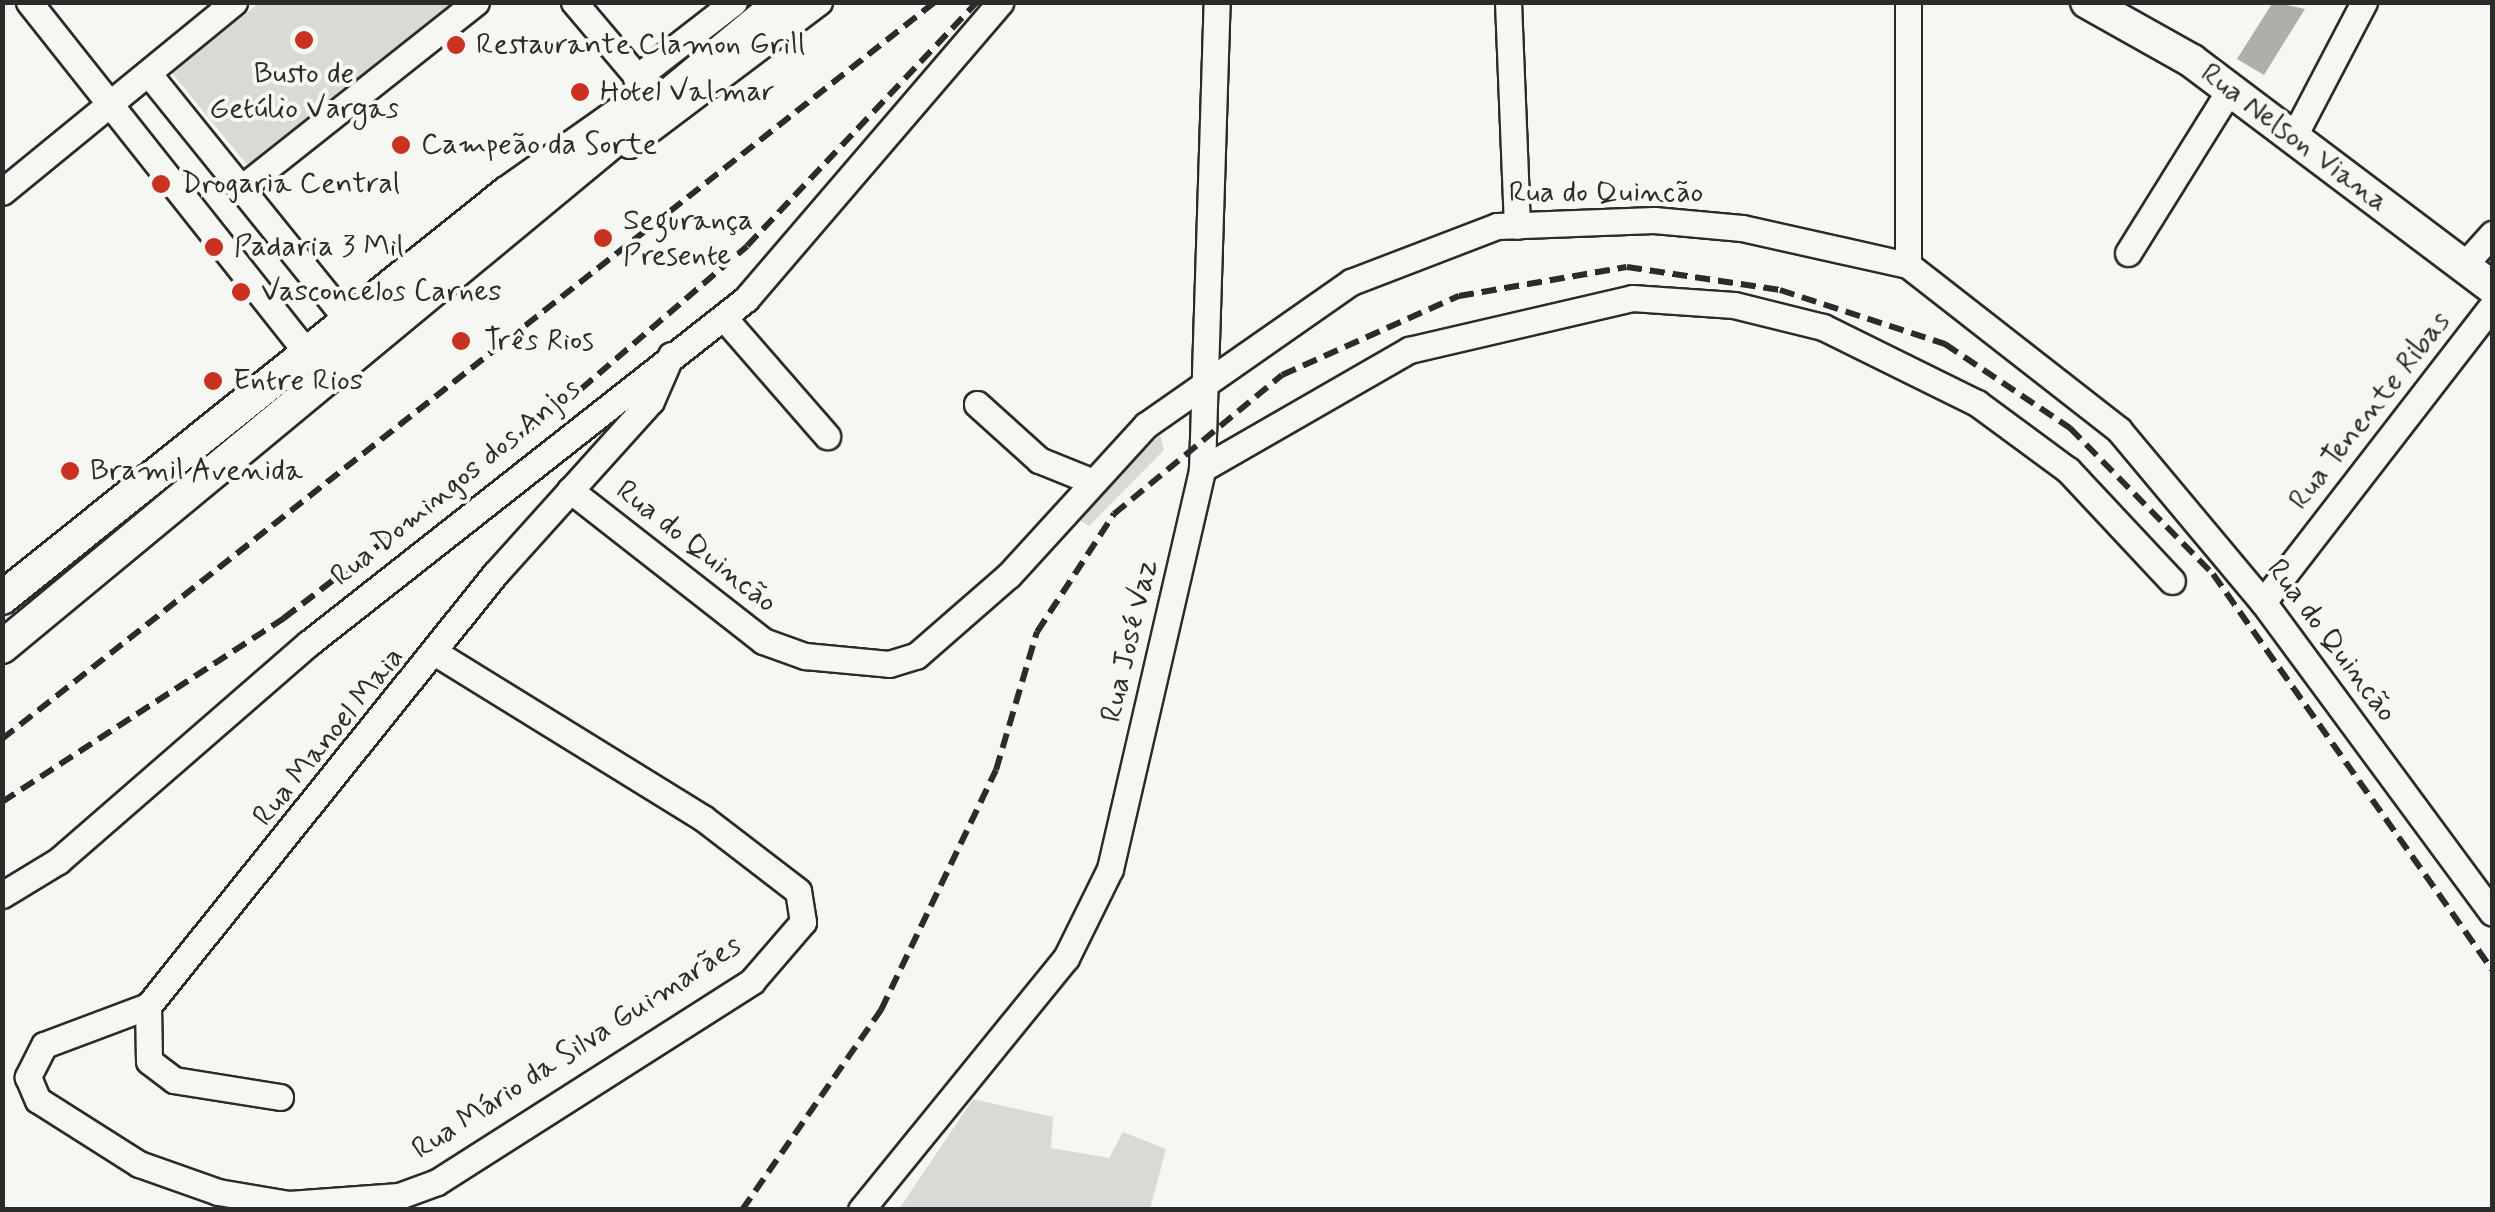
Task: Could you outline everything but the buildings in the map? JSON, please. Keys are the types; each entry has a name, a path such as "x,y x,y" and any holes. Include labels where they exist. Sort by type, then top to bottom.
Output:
{"main road":[{"path":"2,646 317,367 348,321 657,84 711,60 781,2"},
{"name":"Rua Nelson Viana","path":"2086,2 2230,89 2492,287"},
{"path":"2,598 317,367 390,328 522,220 657,84"}],"street":[{"path":"28,2 317,367"},
{"path":"2,192 234,2"},
{"path":"244,186 476,2"},
{"path":"574,2 657,84 734,2"},
{"path":"522,220 818,2"},
{"name":"Rua Domingos dos Anjos","path":"2,896 58,861 309,643 674,351 724,318 1001,2"},
{"name":"Rua José Vaz","path":"862,1210 1095,910 1202,469 1208,382 1216,2"},
{"path":"1508,2 1517,226"},
{"path":"1908,2 1908,266"},
{"path":"2294,136 2364,2"},
{"path":"148,73 244,186 348,321 390,328"},
{"path":"2128,253 2230,89"},
{"name":"Rua do Quincão","path":"570,490 763,641 805,656 889,664 916,656 1008,575 1091,481 1208,382 1351,282 1517,226 1654,220 1742,228 1908,266 2119,430 2262,602 2492,913"},
{"path":"2464,265 2492,234"},
{"path":"1202,469 1410,350 1632,298 1734,305 1824,327 1976,403 2068,470 2172,581"},
{"name":"Rua Tenente Ribas","path":"2262,602 2492,306"},
{"path":"724,318 827,436"},
{"name":"Rua Manoel Maia","path":"148,1006 439,655 570,490 651,401 674,351"},
{"path":"977,404 1040,460 1091,481"},
{"name":"Rua Mário da Silva Guimarães","path":"148,1006 32,1056 38,1100 139,1164 218,1192 289,1204 399,1196 437,1182 752,980 803,922 798,891 704,818 439,655"},
{"path":"148,1006 149,1060 174,1080 280,1097"}],"shaded area":[{"path":"2273,2 2305,9 2264,75 2237,59"},
{"path":"259,3 452,3 248,166 172,73"},
{"path":"1160,435 1164,450 1089,526 1076,518"},
{"path":"973,1099 1053,1117 1051,1148 1109,1158 1123,1132 1166,1149 1150,1209 899,1209"}],"railway":[{"path":"2,739 935,2"},
{"path":"2,802 284,618 581,389 747,246 977,2"},
{"path":"742,1210 881,1010 996,770 1037,632 1114,514 1282,375 1459,296 1627,267 1780,290 1945,344 2070,428 2213,574 2492,970"}],"place":[{"name":"Busto de Getúlio Vargas","path":"304,40"},
{"name":"Restaurante Clamon Grill","path":"456,45"},
{"name":"Hotel Valmar","path":"580,92"},
{"name":"Campeão da Sorte","path":"401,145"},
{"name":"Drogaria Central","path":"161,184"},
{"name":"Segurança Presente","path":"603,238"},
{"name":"Padaria 3 Mil","path":"214,247"},
{"name":"Vasconcelos Carnes","path":"241,292"},
{"name":"Três Rios","path":"461,341"},
{"name":"Entre Rios","path":"213,381"},
{"name":"Bramil Avenida","path":"70,471"}]}
